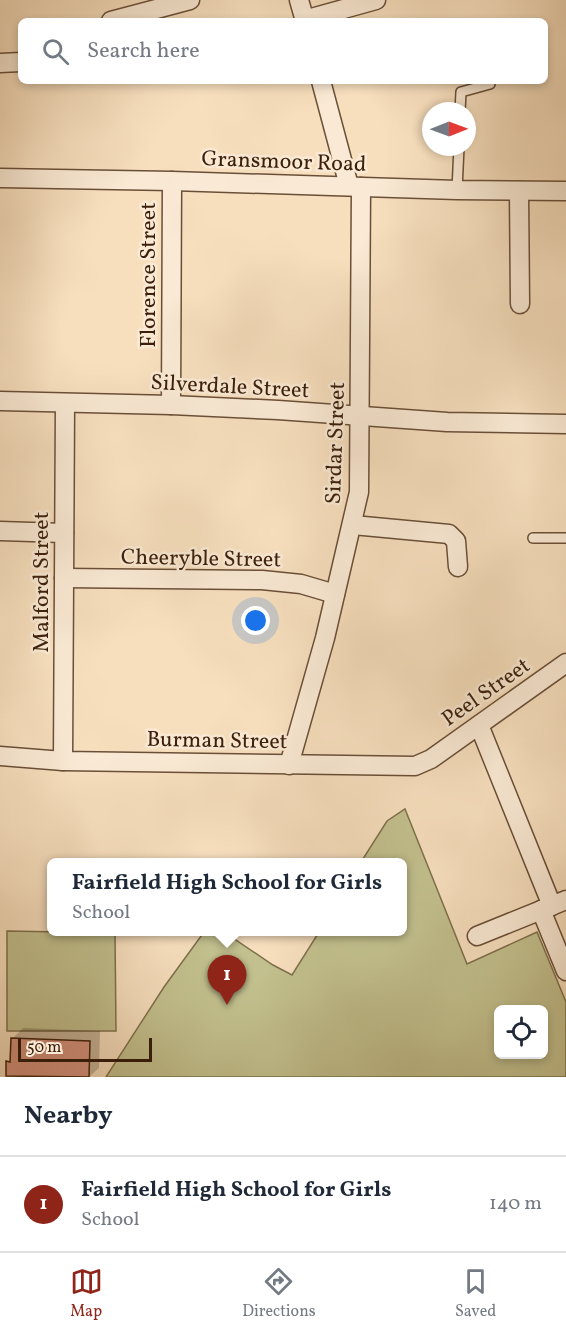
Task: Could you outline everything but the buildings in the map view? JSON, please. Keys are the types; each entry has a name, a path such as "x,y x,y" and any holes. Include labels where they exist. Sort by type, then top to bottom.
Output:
{"street":[{"path":"122,18 190,0"},
{"path":"299,0 304,18"},
{"path":"311,18 376,0"},
{"path":"0,63 18,62"},
{"name":"Sirdar Street","path":"289,765 360,492 361,417 355,186 322,84"},
{"name":"Gransmoor Road","path":"0,178 566,191"},
{"name":"Florence Street","path":"171,405 172,181"},
{"path":"519,191 520,304"},
{"name":"Silverdale Street","path":"0,401 171,405 447,422 566,424"},
{"name":"Malford Street","path":"63,761 65,403"},
{"path":"353,525 449,534 456,541 458,567"},
{"path":"0,531 64,533"},
{"name":"Cheeryble Street","path":"64,578 262,580 301,584 335,594"},
{"name":"Peel Street","path":"431,759 566,663"},
{"path":"479,725 553,905 566,971"},
{"name":"Burman Street","path":"0,756 63,761 415,766 431,759"},
{"path":"477,936 553,905"}],"lane":[{"path":"460,102 461,92 490,84"},
{"path":"457,190 459,156"},
{"path":"534,538 566,538"}],"shaded area":[{"path":"405,809 467,964 537,932 566,1002 566,1077 106,1077 164,987 201,936 230,936 292,975 316,936 407,936 407,858 364,858 387,821"},
{"path":"7,931 47,932 47,936 115,936 116,1031 7,1031"}],"place":[{"name":"Fairfield High School for Girls","path":"227,1005"}]}
